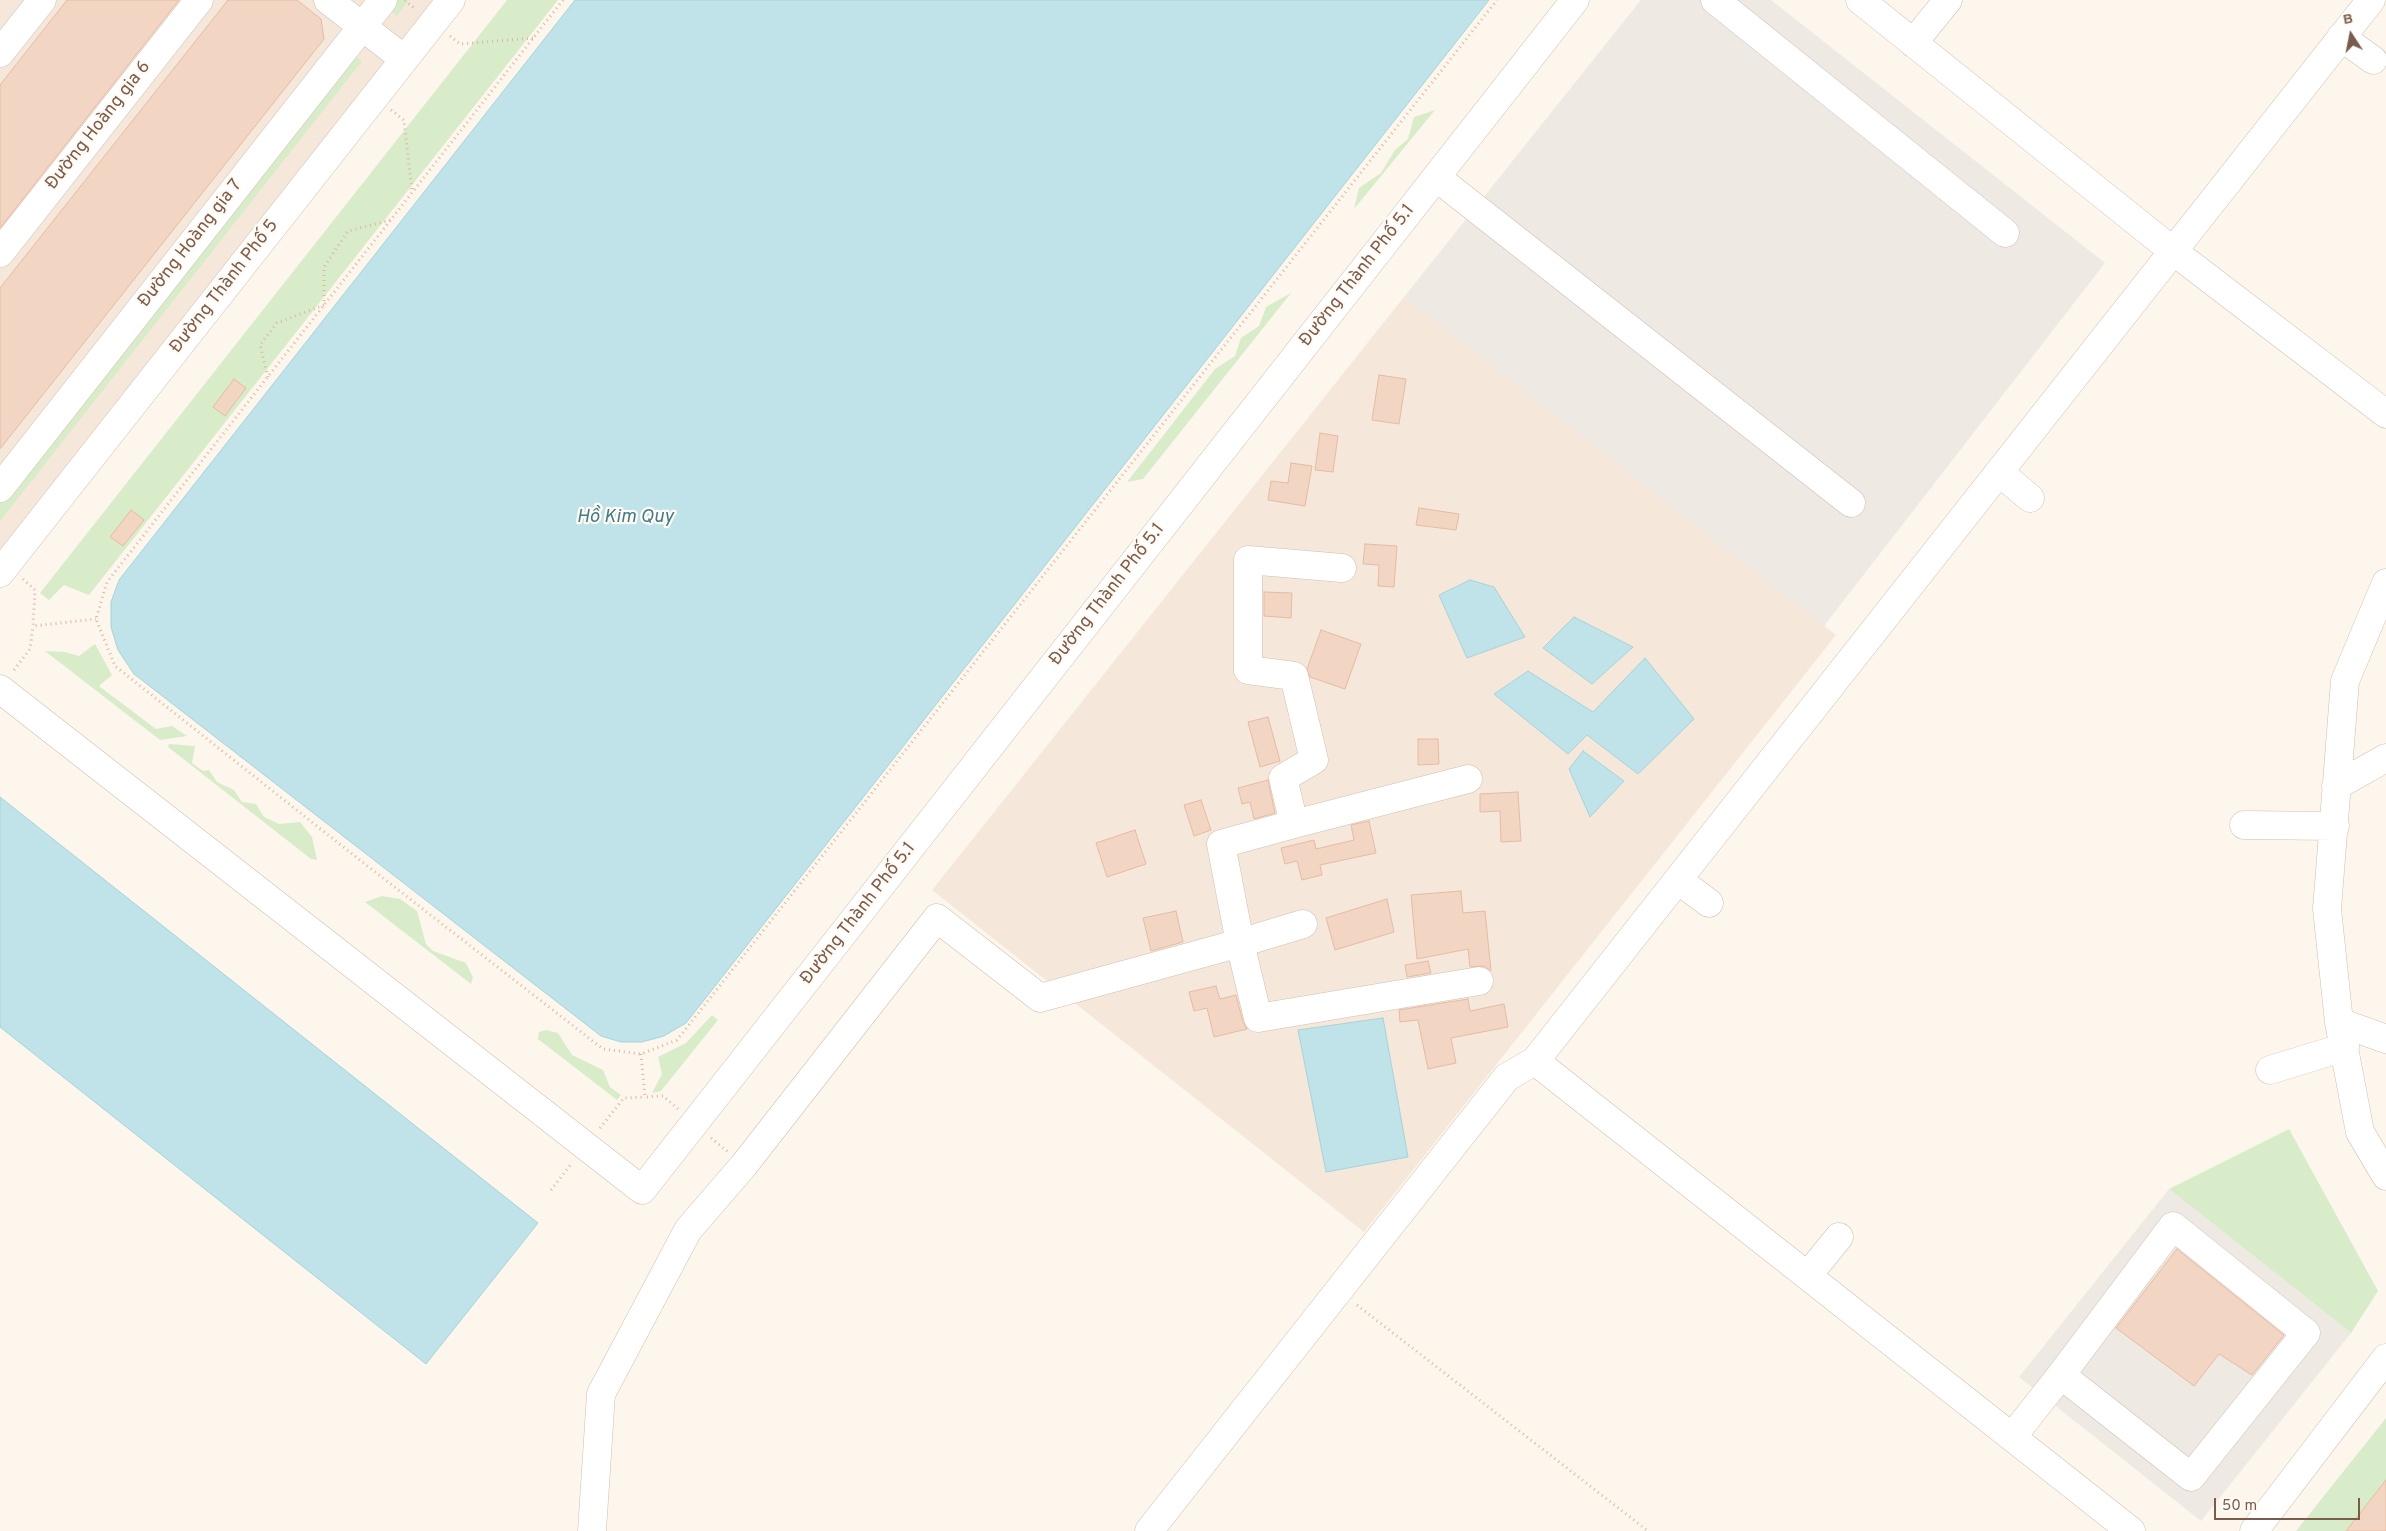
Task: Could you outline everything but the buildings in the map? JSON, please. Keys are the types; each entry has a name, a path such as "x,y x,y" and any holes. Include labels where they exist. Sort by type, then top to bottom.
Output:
{"street":[{"path":"0,53 42,0"},
{"name":"Đường Hoàng gia 6","path":"0,253 198,0"},
{"path":"328,0 404,59"},
{"name":"Đường Hoàng gia 7","path":"0,488 383,0"},
{"name":"Đường Thành Phố 5","path":"3,570 451,0"},
{"name":"Đường Thành Phố 5.1","path":"6,681 642,1190 1574,0"},
{"path":"1715,0 2005,232"},
{"path":"1860,0 2173,251 2386,414"},
{"path":"1913,43 1948,0"},
{"path":"1150,1531 1507,1077 1535,1061 2371,0"},
{"path":"2342,37 2373,60"},
{"path":"1436,177 1851,503"},
{"path":"1999,472 2030,498"},
{"path":"1294,824 1283,778 1314,760 1294,676 1248,670 1248,560 1342,568"},
{"path":"2386,583 2345,680 2327,909 2342,1034 2360,1132 2386,1176"},
{"path":"2336,786 2386,758"},
{"path":"1468,779 1220,844 1240,943 1258,1018 1479,981"},
{"path":"2244,825 2335,826"},
{"path":"1678,880 1709,903"},
{"path":"592,1531 601,1394 688,1230 744,1166 937,918 1040,998 1304,924"},
{"path":"2270,1070 2342,1034 2386,1039"},
{"path":"1535,1061 2131,1531"},
{"path":"2012,1437 2173,1226 2306,1333 2191,1477 2061,1375"},
{"path":"1808,1275 1840,1237"},
{"path":"2254,1531 2386,1358"}],"path":[{"path":"405,0 460,44 534,38"},
{"path":"563,0 108,582 96,619 115,666 361,861 603,1048 641,1054 677,1040 1498,0"},
{"path":"324,305 324,267 348,231 391,220"},
{"path":"268,377 260,345 277,323 324,305"},
{"path":"3,570 35,590 30,649 6,681"},
{"path":"32,626 96,619"},
{"path":"1339,1291 1648,1531"}],"shaded area":[{"path":"0,0 451,0 0,573"},
{"path":"1641,0 1771,0 2105,263 1824,626 1404,297"},
{"path":"1404,297 1836,635 1364,1232 932,890"},
{"path":"2169,1189 2351,1333 2201,1521 2019,1377"}],"green space":[{"path":"396,0 409,0 397,16 389,10"},
{"path":"507,0 558,0 89,595 64,585 49,600 40,593"},
{"path":"352,54 362,61 0,521 0,501"},
{"path":"1435,110 1354,209 1359,188 1381,173 1395,150 1408,139 1414,117"},
{"path":"1291,293 1143,479 1127,482 1215,369 1235,356 1241,338 1259,326 1266,307"},
{"path":"95,644 112,675 99,686 156,729 172,726 187,736 160,740 45,651 65,652 79,656"},
{"path":"169,744 195,746 192,763 203,771 209,770 217,782 234,790 242,802 256,804 264,817 279,824 300,822 312,837 317,860 311,859 168,747"},
{"path":"382,896 400,899 417,911 426,944 433,951 466,963 473,977 471,984 365,902"},
{"path":"712,1015 718,1020 661,1091 652,1093 662,1074 658,1057 686,1043"},
{"path":"546,1030 558,1033 572,1055 603,1070 610,1087 621,1095 617,1100 538,1039 539,1032"},
{"path":"2289,1129 2378,1291 2351,1333 2169,1189"},
{"path":"2386,1418 2386,1480 2346,1531 2296,1531"}],"water":[{"name":"Hồ Kim Quy","path":"575,0 1489,0 686,1023 664,1036 642,1042 621,1042 601,1036 134,674 118,650 111,627 111,602 119,580"},
{"path":"1470,580 1494,587 1525,637 1467,658 1439,595"},
{"path":"1574,617 1633,647 1592,684 1543,648"},
{"path":"1645,658 1694,719 1638,774 1587,735 1568,754 1494,694 1528,671 1593,712"},
{"path":"1583,751 1624,781 1590,817 1569,769"},
{"path":"0,797 538,1223 426,1364 0,1027"},
{"path":"1383,1018 1408,1157 1326,1172 1298,1030"}]}
